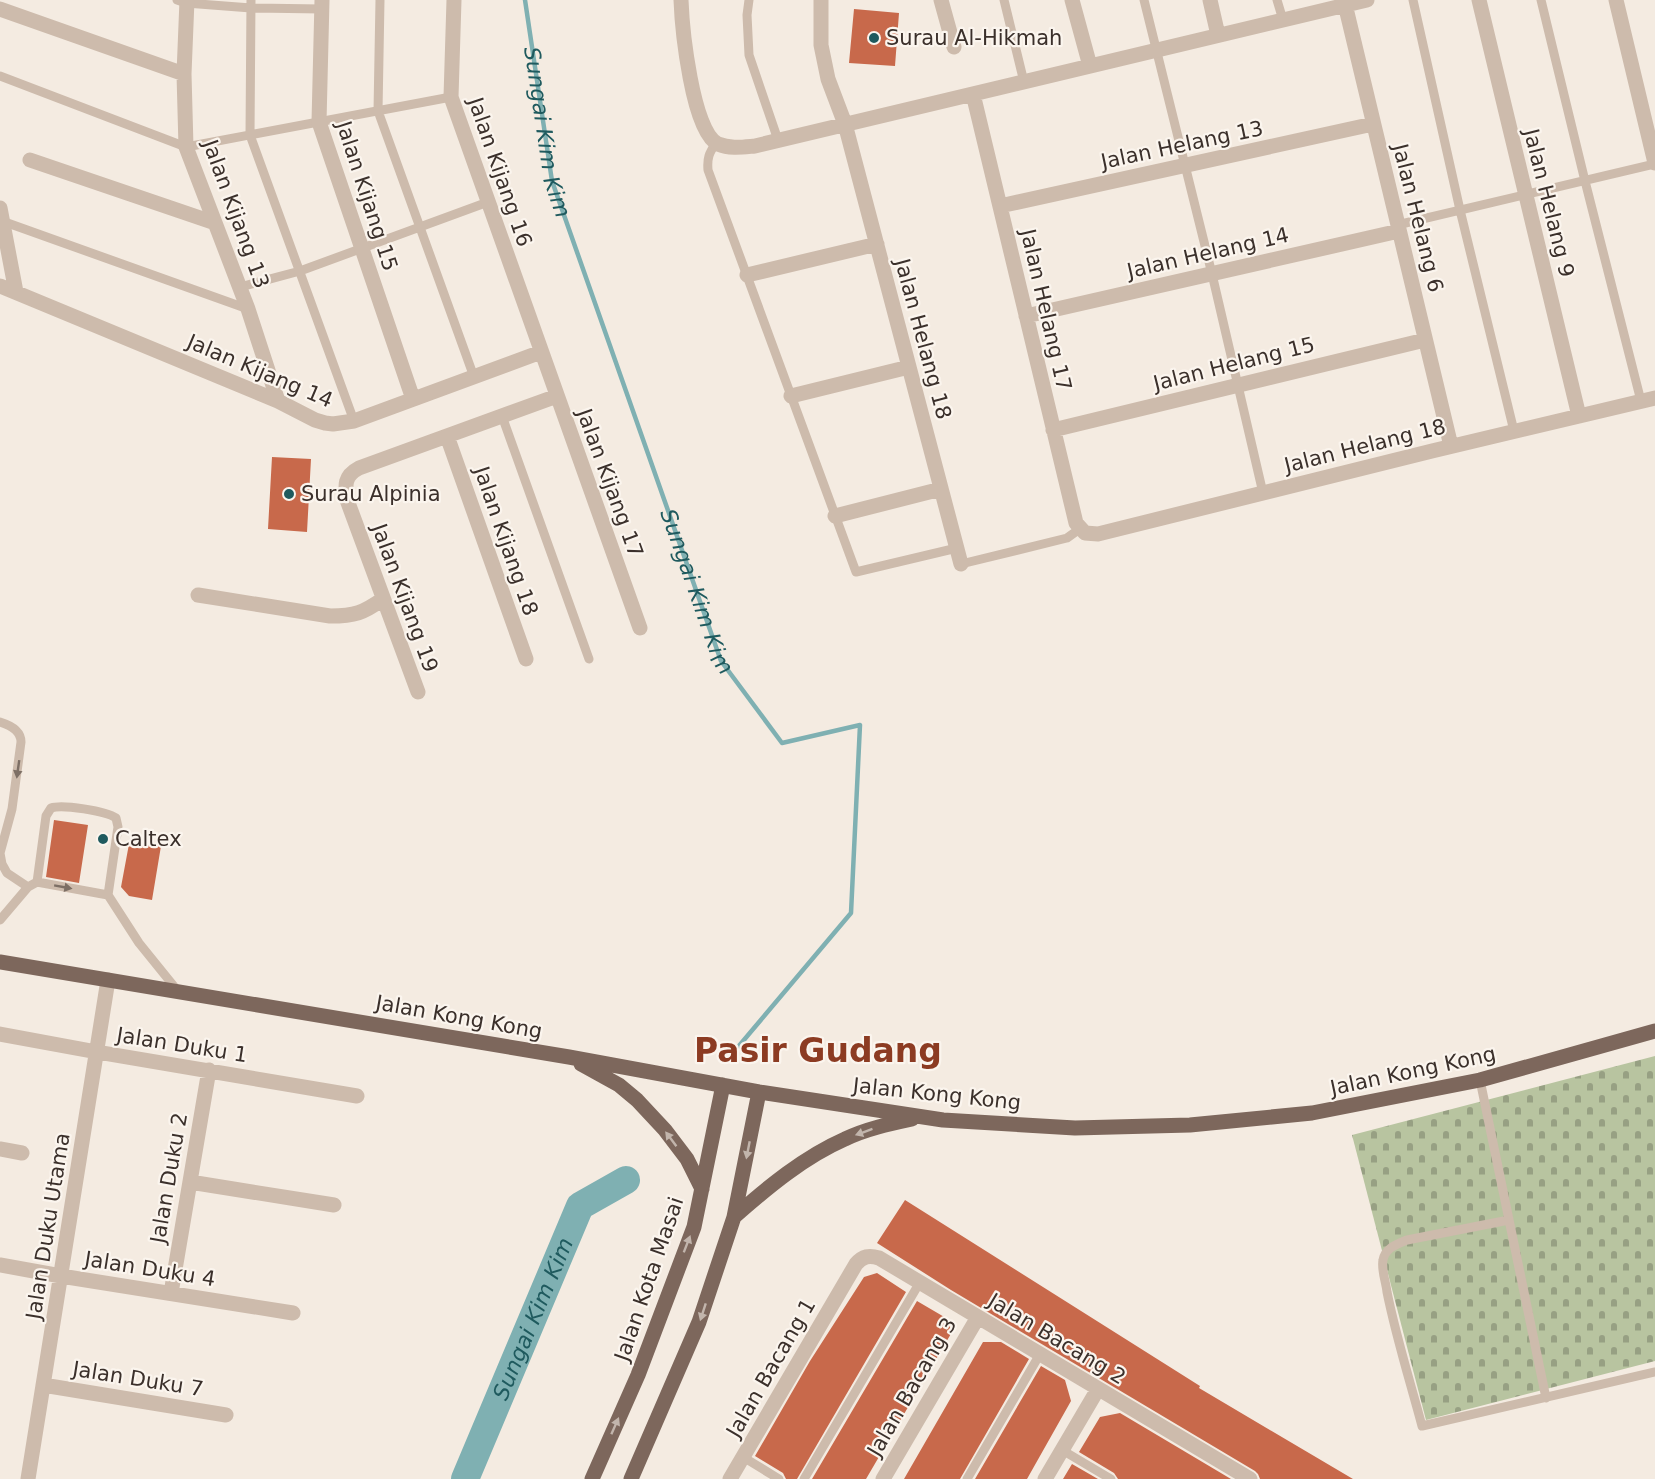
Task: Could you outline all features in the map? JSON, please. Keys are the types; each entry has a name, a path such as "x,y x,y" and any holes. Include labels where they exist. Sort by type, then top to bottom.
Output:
{"main road":[{"name":"Jalan Kong Kong","path":"0,962 569,1057 759,1092 943,1120 1075,1128 1190,1125 1312,1113 1480,1080 1655,1031"},
{"path":"569,1057 619,1085 637,1100 665,1130 687,1159 702,1189"},
{"name":"Jalan Kota Masai","path":"592,1479 638,1375 694,1227 723,1085"},
{"path":"631,1479 699,1322 734,1217 759,1092"},
{"path":"734,1217 763,1192 820,1152 845,1138 874,1128 921,1117"}],"street":[{"name":"Jalan Kijang 16","path":"454,0 451,98 541,352"},
{"path":"681,0 682,25 694,98 705,128 716,143 732,148 755,146 1283,20 1345,3 1367,0"},
{"name":"Jalan Helang 18","path":"821,0 821,45 828,79 845,124 961,564"},
{"path":"941,0 954,47"},
{"path":"1072,0 1090,66"},
{"path":"1210,0 1218,35"},
{"name":"Jalan Helang 9","path":"1479,0 1579,416"},
{"path":"1616,0 1655,163"},
{"name":"Jalan Kijang 13","path":"183,1 186,147 248,309 278,401"},
{"name":"Jalan Helang 6","path":"1345,3 1451,446"},
{"name":"Jalan Kijang 15","path":"322,4 319,122 413,399"},
{"path":"0,9 184,74"},
{"name":"Jalan Helang 17","path":"973,94 1076,523 1083,531"},
{"name":"Jalan Helang 13","path":"1000,206 1373,124"},
{"path":"30,160 215,223"},
{"path":"1,215 16,292"},
{"name":"Jalan Helang 14","path":"1026,315 1212,274 1398,228"},
{"path":"747,275 877,244"},
{"name":"Jalan Kijang 14","path":"0,286 278,401 315,420 333,424 354,421 541,352"},
{"name":"Jalan Helang 15","path":"1053,430 1425,340"},
{"name":"Jalan Kijang 17","path":"541,352 640,628"},
{"path":"791,396 909,367"},
{"path":"447,436 557,396"},
{"name":"Jalan Helang 18","path":"1083,531 1098,534 1648,399"},
{"name":"Jalan Kijang 19","path":"418,692 347,500 345,484 351,472 447,436"},
{"name":"Jalan Kijang 18","path":"447,436 526,659"},
{"path":"835,516 941,489"},
{"path":"198,594 330,616 347,616 364,612 383,599"},
{"name":"Jalan Duku Utama","path":"28,1479 108,980"},
{"name":"Jalan Duku 1","path":"0,1034 357,1096"},
{"name":"Jalan Duku 2","path":"171,1293 209,1070"},
{"path":"0,1149 22,1153"},
{"path":"190,1182 334,1205"},
{"name":"Jalan Bacang 2","path":"848,1279 861,1259 873,1256 1250,1479"},
{"name":"Jalan Duku 4","path":"0,1265 293,1313"},
{"name":"Jalan Bacang 1","path":"730,1479 848,1279"},
{"name":"Jalan Bacang 3","path":"883,1479 978,1317"},
{"name":"Jalan Duku 7","path":"43,1385 226,1415"},
{"path":"1045,1479 1098,1389"}],"lane":[{"path":"380,0 378,111 474,377"},
{"path":"749,0 747,15 749,55 778,140"},
{"path":"1004,0 1024,82"},
{"path":"1144,0 1212,274 1263,493"},
{"path":"1278,0 1283,20"},
{"path":"1413,0 1460,210 1514,431"},
{"path":"1541,0 1585,181 1648,399"},
{"path":"183,1 322,4"},
{"path":"251,4 250,135 354,421"},
{"path":"0,76 186,147 451,98"},
{"path":"716,143 709,153 708,170 856,572 957,548"},
{"path":"1398,228 1460,210 1655,163"},
{"path":"240,287 300,271 488,202"},
{"path":"1,215 248,309"},
{"path":"502,416 589,659"},
{"path":"961,564 1067,538 1083,531"},
{"path":"0,722 16,730 21,738 12,809 0,853 7,873 32,885 108,895"},
{"path":"0,920 32,885 46,816 51,808 59,806 108,813 116,818 118,827 108,895 139,943 178,992"},
{"path":"1480,1080 1546,1398"},
{"path":"1509,1220 1396,1244 1383,1259 1389,1298 1422,1426 1655,1372"},
{"path":"804,1479 920,1282"},
{"path":"967,1479 1040,1354"},
{"path":"1062,1450 1111,1479"},
{"path":"743,1457 779,1479"}],"green space":[{"path":"1655,1056 1655,1361 1426,1420 1352,1135"}],"building":[{"name":"Surau Al-Hikmah","path":"854,9 899,13 895,66 849,63"},
{"name":"Surau Alpinia","path":"272,457 311,459 307,532 268,529"},
{"path":"54,820 88,825 79,883 46,877"},
{"path":"129,844 161,846 152,900 129,896 121,887"},
{"path":"905,1200 1200,1386 1199,1388 1353,1479 1260,1479 1255,1471 951,1290 877,1243"},
{"path":"877,1273 906,1292 797,1479 786,1479 783,1473 755,1456 810,1361 864,1277"},
{"path":"917,1301 946,1318 952,1332 866,1479 812,1479"},
{"path":"983,1342 1001,1342 1029,1359 960,1479 904,1479"},
{"path":"1041,1366 1065,1380 1071,1401 1027,1479 975,1479"},
{"path":"1120,1413 1231,1479 1118,1479 1114,1473 1079,1452 1100,1417"},
{"path":"1072,1464 1098,1479 1063,1479"}],"waterway":[{"name":"Sungai Kim Kim","path":"525,0 552,181 721,661 782,743 860,725 851,913 738,1047"},
{"name":"Sungai Kim Kim","path":"465,1479 580,1206 626,1180"}],"place":[{"name":"Surau Al-Hikmah","path":"874,38"},
{"name":"Surau Alpinia","path":"289,494"},
{"name":"Caltex","path":"103,839"}],"district":[{"name":"Pasir Gudang","path":"818,1050"}]}
